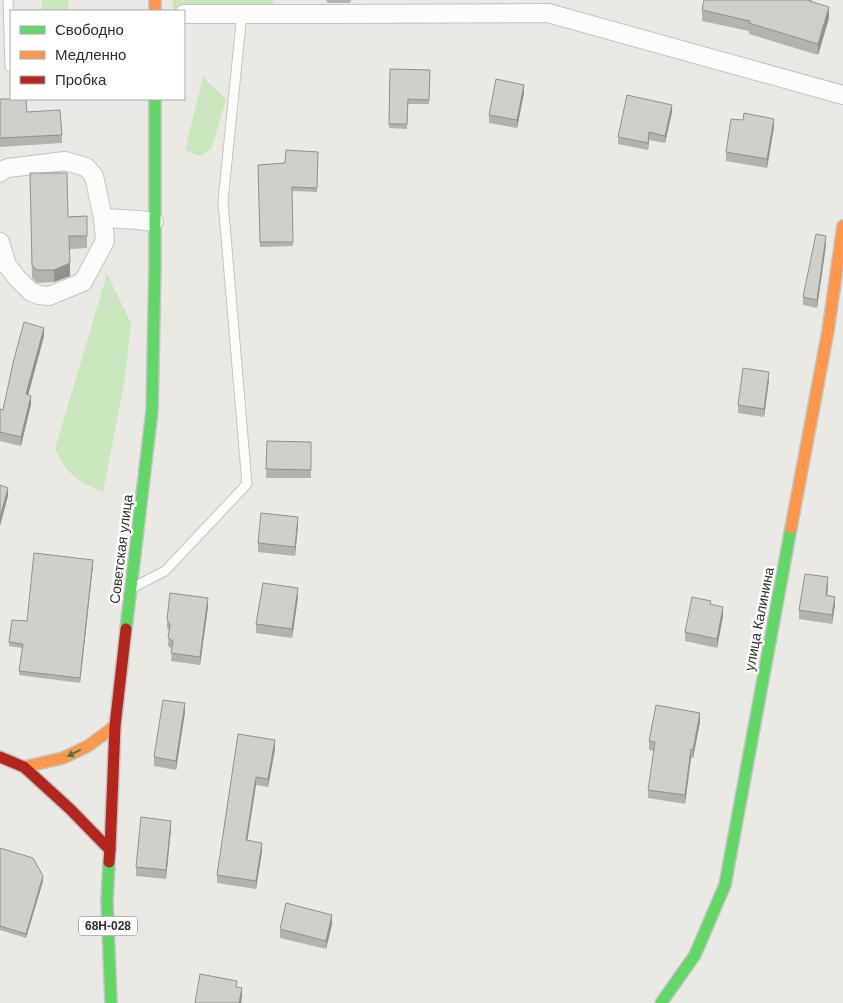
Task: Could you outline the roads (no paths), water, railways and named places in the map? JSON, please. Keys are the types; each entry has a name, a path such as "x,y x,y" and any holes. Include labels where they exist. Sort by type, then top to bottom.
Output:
{"street":[{"path":"185,14 242,13 307,7 548,12 843,95"},
{"name":"Советская улица","path":"111,1003 107,901 115,726 152,411 155,275 155,100"},
{"path":"0,173 8,168 65,161 86,167 94,176 106,241 83,282 49,296 31,292 16,278 7,264 0,242"},
{"path":"103,218 154,222"},
{"name":"улица Калинина","path":"661,1003 694,956 725,884 828,331 843,226"},
{"path":"24,767 63,758 88,746 115,726"},
{"path":"0,757 24,767 110,850"}],"lane":[{"path":"8,0 10,67"},
{"path":"132,589 165,570 247,484 223,201 242,13"}]}
